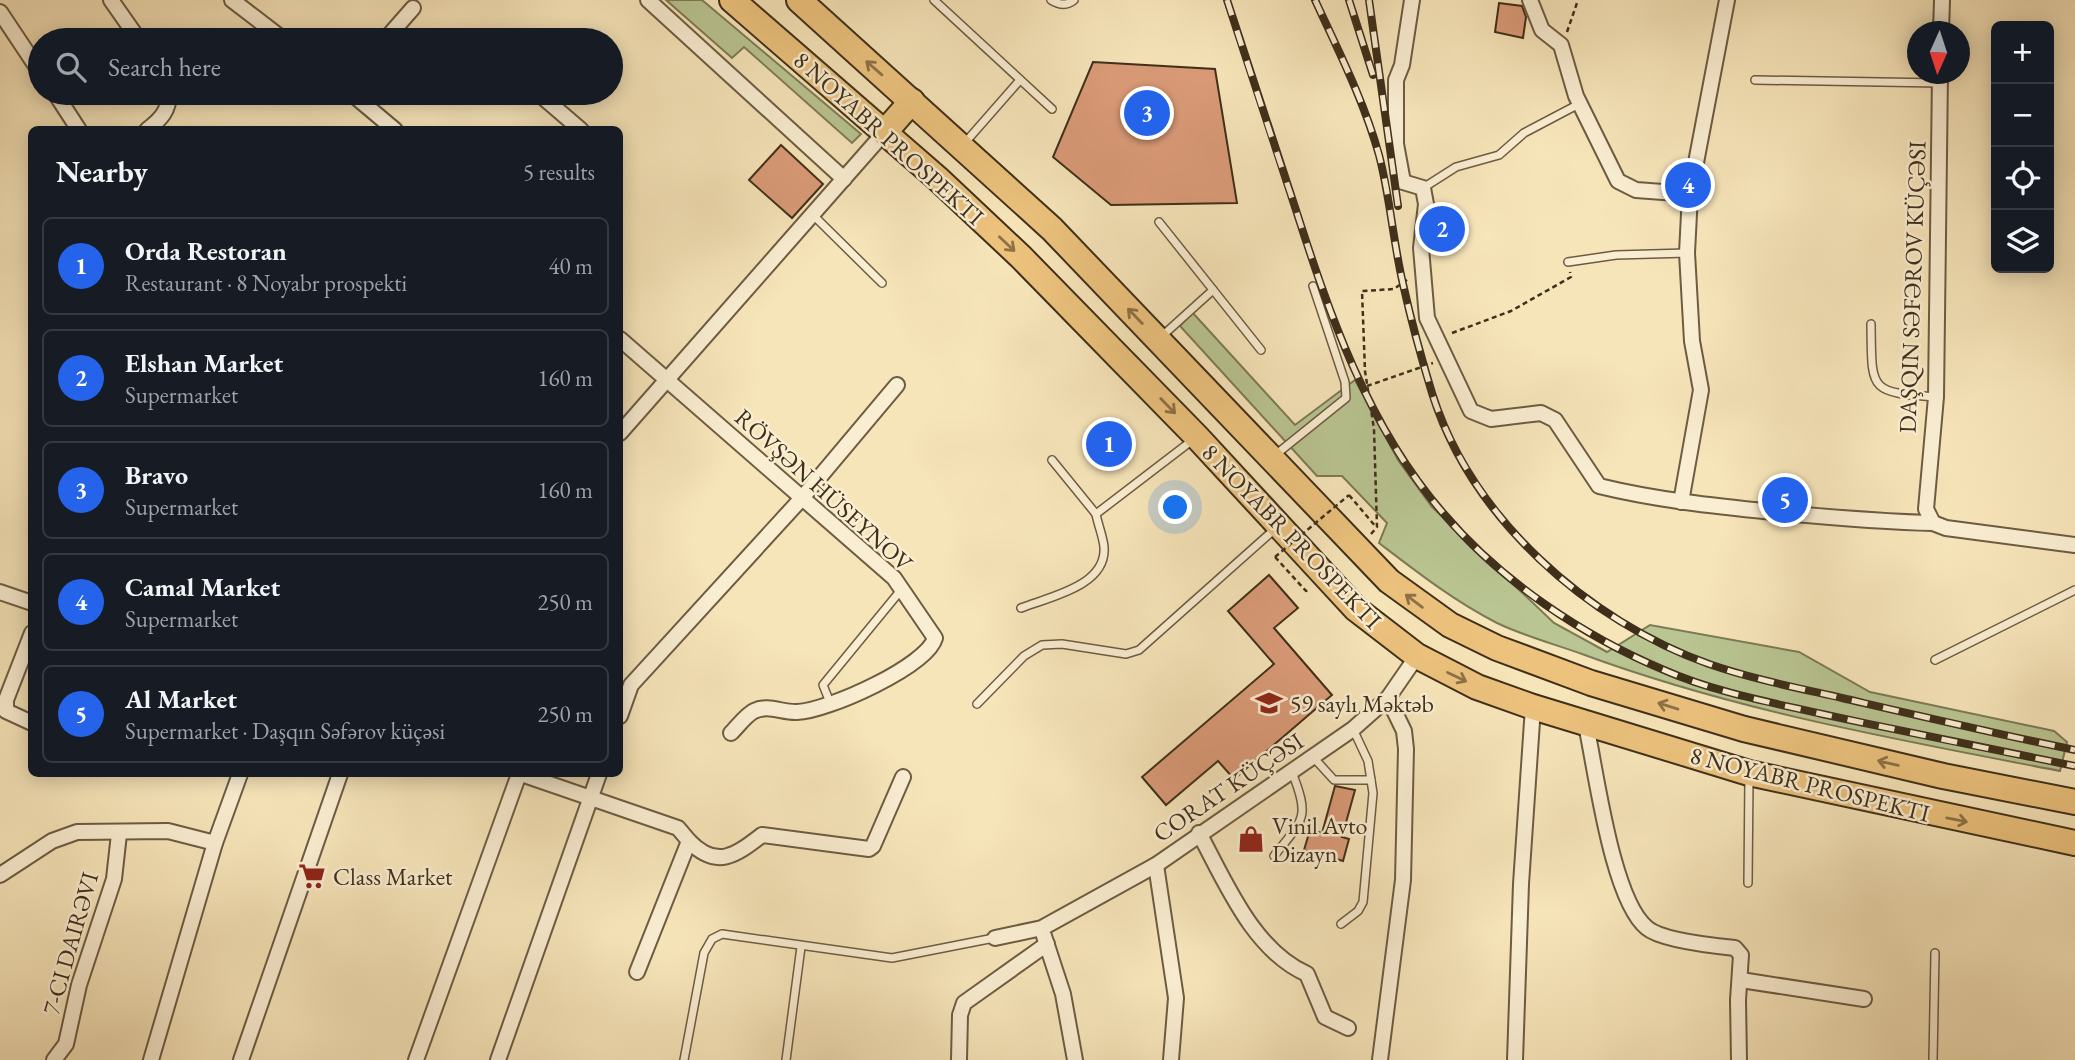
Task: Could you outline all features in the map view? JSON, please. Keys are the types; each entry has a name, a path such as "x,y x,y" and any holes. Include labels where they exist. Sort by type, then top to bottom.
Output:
{"highway":[{"name":"8 NOYABR PROSPEKTI","path":"732,0 1021,257 1197,437 1356,609 1417,656 1477,687 1533,707 1749,773 2075,844"},
{"name":"8 NOYABR PROSPEKTI","path":"799,0 1052,229 1389,581 1450,625 1544,666 1744,729 1943,776 2075,802"},
{"path":"884,133 912,101"}],"street":[{"path":"111,0 131,28"},
{"path":"232,0 268,28"},
{"path":"648,0 844,179"},
{"path":"1412,0 1402,65 1396,80 1396,144 1403,182 1423,188 1426,204 1421,248 1427,318 1471,411 1490,419 1541,413 1555,420 1599,486 1681,502 1884,522 1933,523 1966,533 2075,545"},
{"path":"1530,0 1542,30 1560,45 1580,103 1618,181 1636,190 1690,194"},
{"path":"1681,502 1701,390 1692,341 1687,253 1690,194 1727,0"},
{"path":"1941,21 1942,0"},
{"path":"396,28 413,8"},
{"path":"0,12 28,54"},
{"path":"1933,523 1926,509 1926,487 1936,397 1940,84"},
{"path":"63,105 76,126"},
{"path":"152,126 161,119 169,105"},
{"path":"365,105 390,126"},
{"path":"552,105 575,126"},
{"path":"623,429 884,133"},
{"name":"RÖVŞƏN HÜSEYNOV","path":"623,342 894,578 935,638 932,649 893,675 831,706 797,712 765,708 753,711 731,733"},
{"path":"623,708 631,685 803,498 897,385"},
{"path":"0,592 28,602"},
{"path":"28,643 6,700 6,711 28,721"},
{"name":"CORAT KÜÇƏSI","path":"995,938 1042,928 1156,865 1353,729 1388,698 1417,656"},
{"path":"1380,1060 1404,880 1406,749 1404,731 1388,698"},
{"path":"1515,1060 1521,884 1533,707"},
{"path":"1586,725 1620,886 1635,917 1649,930 1735,948 1741,955 1738,1000 1739,1060"},
{"path":"152,1060 215,843 239,777"},
{"path":"241,1060 339,777"},
{"path":"416,1060 519,777"},
{"path":"529,777 678,828 689,841 711,855 728,857 740,854 762,835 869,849 873,846 903,777"},
{"path":"498,1060 599,777"},
{"path":"0,875 52,841 77,832 119,834 168,831 215,843"},
{"path":"1199,833 1245,916 1284,964 1307,974 1325,1017 1348,1028"},
{"name":"7-CI DAIRƏVI","path":"54,1060 66,1044 79,985 114,879 119,834"},
{"path":"637,972 689,841"},
{"path":"1156,865 1176,998 1171,1060"},
{"path":"1042,928 1063,994 1075,1060"},
{"path":"959,1060 960,1015 964,1003 1047,944"},
{"path":"1741,980 1864,999"}],"lane":[{"path":"934,0 1052,109"},
{"path":"1051,0 1058,4 1070,4 1074,0"},
{"path":"1755,80 1907,78"},
{"path":"962,145 1020,80"},
{"path":"1423,188 1456,167 1499,155 1524,133 1580,103"},
{"path":"813,215 882,284"},
{"path":"1159,222 1261,350"},
{"path":"1568,262 1616,255 1687,253"},
{"path":"1272,459 1312,423 1337,408 1346,398 1345,382 1313,286"},
{"path":"1158,340 1213,290"},
{"path":"1871,324 1871,370 1875,383 1889,393 1936,397"},
{"path":"1096,514 1197,437"},
{"path":"1021,608 1081,584 1095,574 1104,550 1096,514 1052,460"},
{"path":"977,704 1024,656 1042,645 1062,644 1126,654 1139,650 1279,526"},
{"path":"831,706 823,685 902,589"},
{"path":"1935,660 2075,590"},
{"path":"1341,924 1358,911 1363,902 1373,793 1368,761 1353,729"},
{"path":"1313,757 1334,780 1371,780"},
{"path":"1274,856 1303,820 1303,801 1292,772"},
{"path":"1748,883 1749,773"},
{"path":"684,1060 704,953 712,939 722,934 892,958 995,938"},
{"path":"786,1060 801,947"},
{"path":"1933,1060 1935,953"}],"path":[{"path":"1560,45 1577,0"},
{"path":"1367,386 1411,372 1444,356 1450,334 1511,311 1571,277 1568,262"},
{"path":"1357,549 1377,527 1374,429 1367,386 1362,291 1394,289 1409,279 1423,276"},
{"path":"1306,591 1275,557 1349,495 1377,527"}],"green space":[{"path":"666,0 702,0 861,134 852,143 744,47 732,58"},
{"path":"1192,312 1295,425 1355,380 1398,460 1432,507 1554,623 1607,652 1650,625 1799,652 1870,692 2054,731 2067,742 2060,771 1758,708 1640,674 1497,623 1451,596 1379,543 1387,523 1342,476 1317,476 1180,326"}],"building":[{"path":"1499,3 1522,6 1526,17 1523,38 1495,32"},
{"path":"1093,62 1215,69 1237,203 1111,205 1053,157"},
{"path":"781,145 823,184 792,218 749,180"},
{"path":"1269,575 1298,608 1274,628 1332,695 1234,779 1218,761 1166,805 1142,777 1274,664 1228,611"},
{"path":"1335,786 1355,790 1342,837 1349,839 1343,861 1304,850 1310,830 1322,833"}],"railway":[{"path":"1227,0 1321,286 1353,367 1393,444 1417,480 1466,539 1491,562 1545,604 1603,641 1683,678 1782,705 2075,766"},
{"path":"1315,0 1350,76 1373,135 1383,171 1413,325 1432,393 1450,439 1475,482 1505,522 1540,559 1578,592 1620,621 1664,645 1709,664 1775,683 2075,750"},
{"path":"1349,0 1373,75"},
{"path":"1369,0 1398,206"}],"place":[{"name":"Bravo","path":"1147,113"},
{"name":"Camal Market","path":"1688,185"},
{"name":"Elshan Market","path":"1442,229"},
{"name":"Orda Restoran","path":"1109,444"},
{"name":"Al Market","path":"1785,500"},
{"name":"59 saylı Məktəb","path":"1269,703"},
{"name":"Vinil Avto Dizayn","path":"1251,839"},
{"name":"Class Market","path":"312,876"}]}
